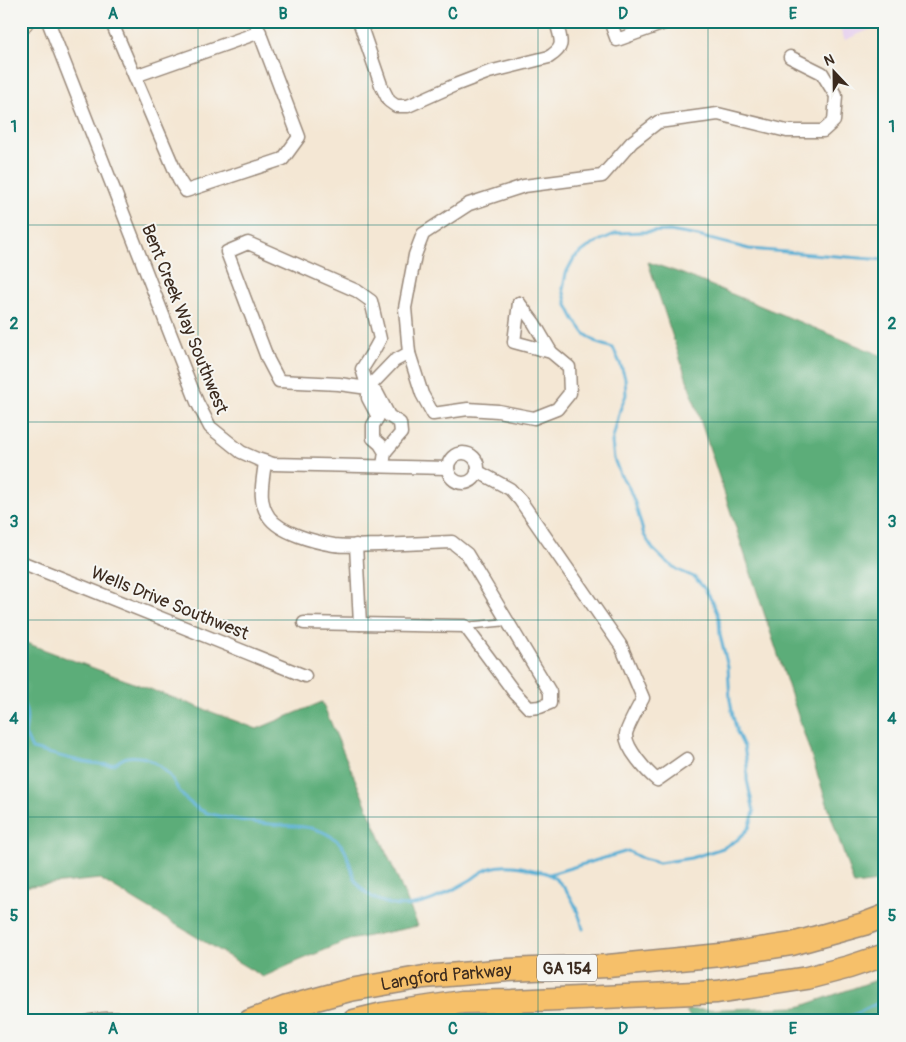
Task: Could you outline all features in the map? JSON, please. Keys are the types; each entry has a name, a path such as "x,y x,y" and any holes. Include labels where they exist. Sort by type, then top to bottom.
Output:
{"highway":[{"name":"Langford Parkway","path":"250,1021 286,1008 350,990 424,977 508,970 608,966 721,956 792,944 864,924 885,916"},
{"name":"Langford Parkway","path":"354,1021 383,1014 462,1002 717,992 807,978 885,955"}],"main road":[{"path":"21,26 25,21"}],"street":[{"name":"Bent Creek Way Southwest","path":"48,21 197,402 210,428 241,452 274,464 448,468"},
{"path":"112,21 135,76 179,180 186,191 283,159 299,136 258,27 135,76"},
{"path":"359,21 381,86 389,101 396,106 408,106 455,84 489,72 549,57 560,48 556,21"},
{"path":"610,21 617,40 670,21"},
{"path":"551,352 569,367 570,393 557,409 534,418 498,411 468,409 433,414 422,394 409,353 405,308 415,255 423,234 469,204 524,186 602,176 632,142 658,122 718,114 787,131 823,131 834,121 836,96 822,73 790,57"},
{"path":"368,388 362,369 380,339 371,301 357,292 248,243 227,252 268,360 279,382 339,384 368,388 377,394 385,415 381,428 386,447 383,466"},
{"path":"368,388 394,361 409,353"},
{"path":"385,415 400,424 401,434 386,447"},
{"path":"464,453 474,459 478,465 477,472 475,477 465,483 457,482 452,478 448,468 454,456 464,453"},
{"path":"265,462 261,493 268,516 276,525 289,532 335,545 452,542 467,554 550,692 550,703 530,708 514,692 465,626 304,623"},
{"path":"477,472 510,489 520,500 621,646 643,698 626,734 627,743 635,756 657,780 686,759"},
{"path":"356,545 360,624"},
{"name":"Wells Drive Southwest","path":"21,562 305,676"},
{"path":"89,1021 102,1018 123,1018 135,1021"}],"lane":[{"path":"465,626 508,622"}],"shaded area":[{"path":"836,21 885,21 885,23 845,40"}],"green space":[{"path":"648,262 683,274 885,357 885,881 854,885"},
{"path":"21,641 257,729 322,702 418,926 349,940 263,977 100,879 21,887"},
{"path":"885,977 885,1021 692,1021 686,1010 799,1007"}],"waterway":[{"path":"550,874 628,851 643,859 659,863 691,858 723,848 737,840 749,828 754,812 747,780 744,747 737,732 730,700 728,667 720,635 719,618 705,589 694,577 678,570 665,561 653,549 644,535 635,503 614,459 612,442 626,395 625,378 613,348 597,343 584,333 567,305 563,289 566,273 574,258 587,248 617,233 670,231 749,249 885,260"},
{"path":"21,700 26,712 25,734 32,749 107,765 129,757 146,758 168,773 187,800 207,813 244,821 307,827 319,830 338,841 345,850 355,879 362,889 383,902 404,906 415,905 435,899 493,867 519,867 550,875 562,885 571,899 583,929"},
{"path":"841,1021 880,1002 885,1004"}]}
